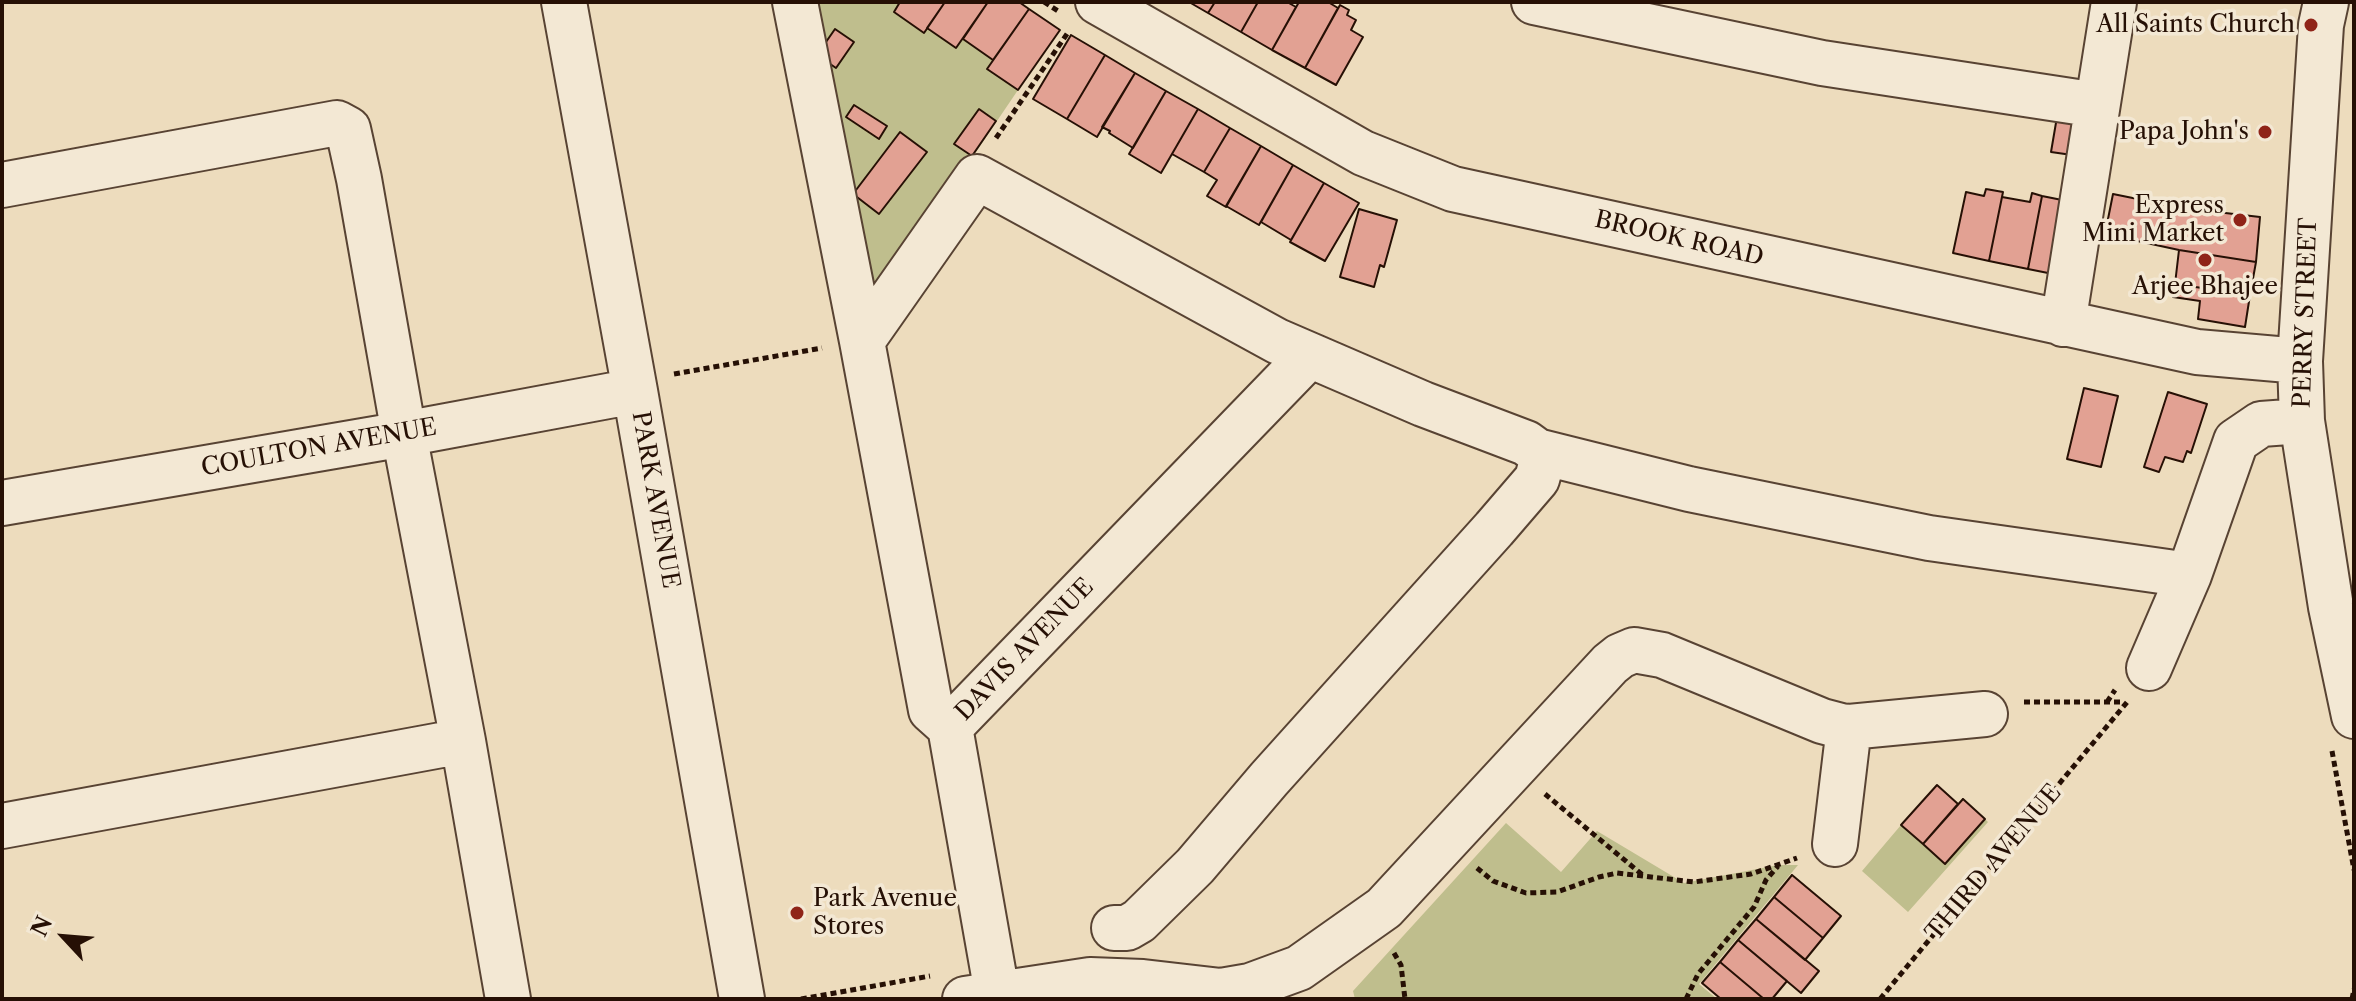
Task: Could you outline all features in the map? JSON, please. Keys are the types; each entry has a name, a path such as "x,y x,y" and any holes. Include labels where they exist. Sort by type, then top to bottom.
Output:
{"street":[{"name":"PARK AVENUE","path":"564,2 742,999"},
{"path":"795,2 931,710 950,727"},
{"path":"1534,2 1822,63 2097,105"},
{"path":"2063,324 2114,2"},
{"name":"PERRY STREET","path":"2326,2 2321,25 2300,361 2302,421 2331,607 2354,716"},
{"name":"BROOK ROAD","path":"1087,12 1363,153 1453,189 2197,352 2300,361"},
{"path":"2,185 337,123 348,129 463,741 508,999"},
{"path":"862,341 977,177 1277,341 1437,410 1526,443 1537,451 1689,489 1929,538 2189,575"},
{"name":"DAVIS AVENUE","path":"978,997 950,727 1309,356"},
{"name":"COULTON AVENUE","path":"2,503 404,434 635,387"},
{"path":"2138,685 2189,575 2236,441 2261,424 2302,421"},
{"path":"1114,928 1127,928 1139,921 1195,866 1269,779 1504,518 1537,479 1542,461 1537,451"},
{"path":"978,997 1090,980 1143,982 1221,991 1271,979 1299,968 1368,922 1405,887 1610,664 1634,650 1662,655 1822,721 1849,727 1998,708"},
{"path":"1835,844 1849,727"},
{"path":"2,826 463,741"}],"path":[{"path":"977,177 976,167 1087,12"},
{"path":"635,387 862,341"},
{"path":"1998,708 2138,685"},
{"name":"THIRD AVENUE","path":"1880,999 2108,728"},
{"path":"1514,767 1645,878"},
{"path":"1445,842 1493,881 1526,893 1557,892 1617,873 1694,882 1751,874 1835,844"},
{"path":"1686,999 1698,974 1754,907 1766,880 1778,865"},
{"path":"2352,999 2354,989"}],"shaded area":[{"path":"806,2 900,2 894,12 927,28 956,48 963,39 993,60 988,69 1018,90 866,314"},
{"path":"1985,819 1988,822 1908,912 1862,871 1901,825 1945,864"},
{"path":"1506,823 1561,872 1597,831 1684,883 1778,865 1798,865 1699,984 1717,999 1355,999 1353,991"}],"building":[{"path":"900,2 945,2 924,33 894,12"},
{"path":"945,2 988,2 956,48 927,28"},
{"path":"988,2 1019,2 1029,9 993,60 963,39"},
{"path":"1189,2 1215,2 1208,13"},
{"path":"1215,2 1258,2 1241,32 1208,13"},
{"path":"1258,2 1287,2 1296,7 1272,50 1241,32"},
{"path":"1299,2 1328,2 1338,8 1305,68 1272,50"},
{"path":"1340,5 1349,10 1347,15 1356,20 1351,30 1363,37 1336,85 1305,68"},
{"path":"1029,9 1060,30 1018,90 987,69"},
{"path":"835,29 854,42 836,68 817,55"},
{"path":"1071,35 1105,55 1067,119 1033,99"},
{"path":"1105,55 1135,73 1097,137 1067,119"},
{"path":"1135,73 1166,91 1133,148 1102,127"},
{"path":"1166,91 1198,109 1161,173 1129,154"},
{"path":"854,105 887,126 879,139 846,117"},
{"path":"979,109 996,121 972,156 954,144"},
{"path":"1198,109 1230,128 1204,172 1172,154"},
{"path":"2058,111 2085,115 2079,156 2051,152"},
{"path":"1230,128 1261,146 1226,207 1207,196 1217,180 1204,172"},
{"path":"900,132 927,152 879,214 853,194"},
{"path":"1261,146 1293,165 1259,225 1226,206"},
{"path":"1293,165 1324,183 1291,240 1261,222"},
{"path":"1324,183 1359,203 1325,261 1290,242"},
{"path":"1986,189 2003,192 1989,261 1953,253 1966,192 1984,196"},
{"path":"2032,193 2042,196 2028,269 1989,261 2002,197 2030,202"},
{"path":"2113,194 2182,208 2260,217 2256,262 2105,234"},
{"path":"2042,196 2072,202 2058,275 2028,269"},
{"path":"1359,209 1397,220 1384,267 1380,265 1374,287 1340,277"},
{"path":"2179,250 2256,262 2250,295 2175,284"},
{"path":"2175,284 2250,295 2245,327 2198,319 2200,301 2173,297"},
{"path":"2084,388 2118,396 2101,467 2067,459"},
{"path":"2168,392 2207,404 2191,453 2187,451 2183,462 2165,457 2159,472 2144,467"},
{"path":"1937,785 1958,804 1923,844 1901,825"},
{"path":"1963,799 1985,819 1945,864 1923,844"},
{"path":"1792,875 1841,916 1823,938 1774,897"},
{"path":"1774,897 1823,938 1805,960 1756,919"},
{"path":"1756,919 1819,971 1801,993 1738,940"},
{"path":"1738,940 1787,981 1772,999 1764,999 1720,962"},
{"path":"1720,962 1764,999 1721,999 1702,983"}],"place":[{"name":"All Saints Church","path":"2311,25"},
{"name":"Papa John's","path":"2265,132"},
{"name":"Express Mini Market","path":"2240,220"},
{"name":"Arjee Bhajee","path":"2205,260"},
{"name":"Park Avenue Stores","path":"797,913"}]}
